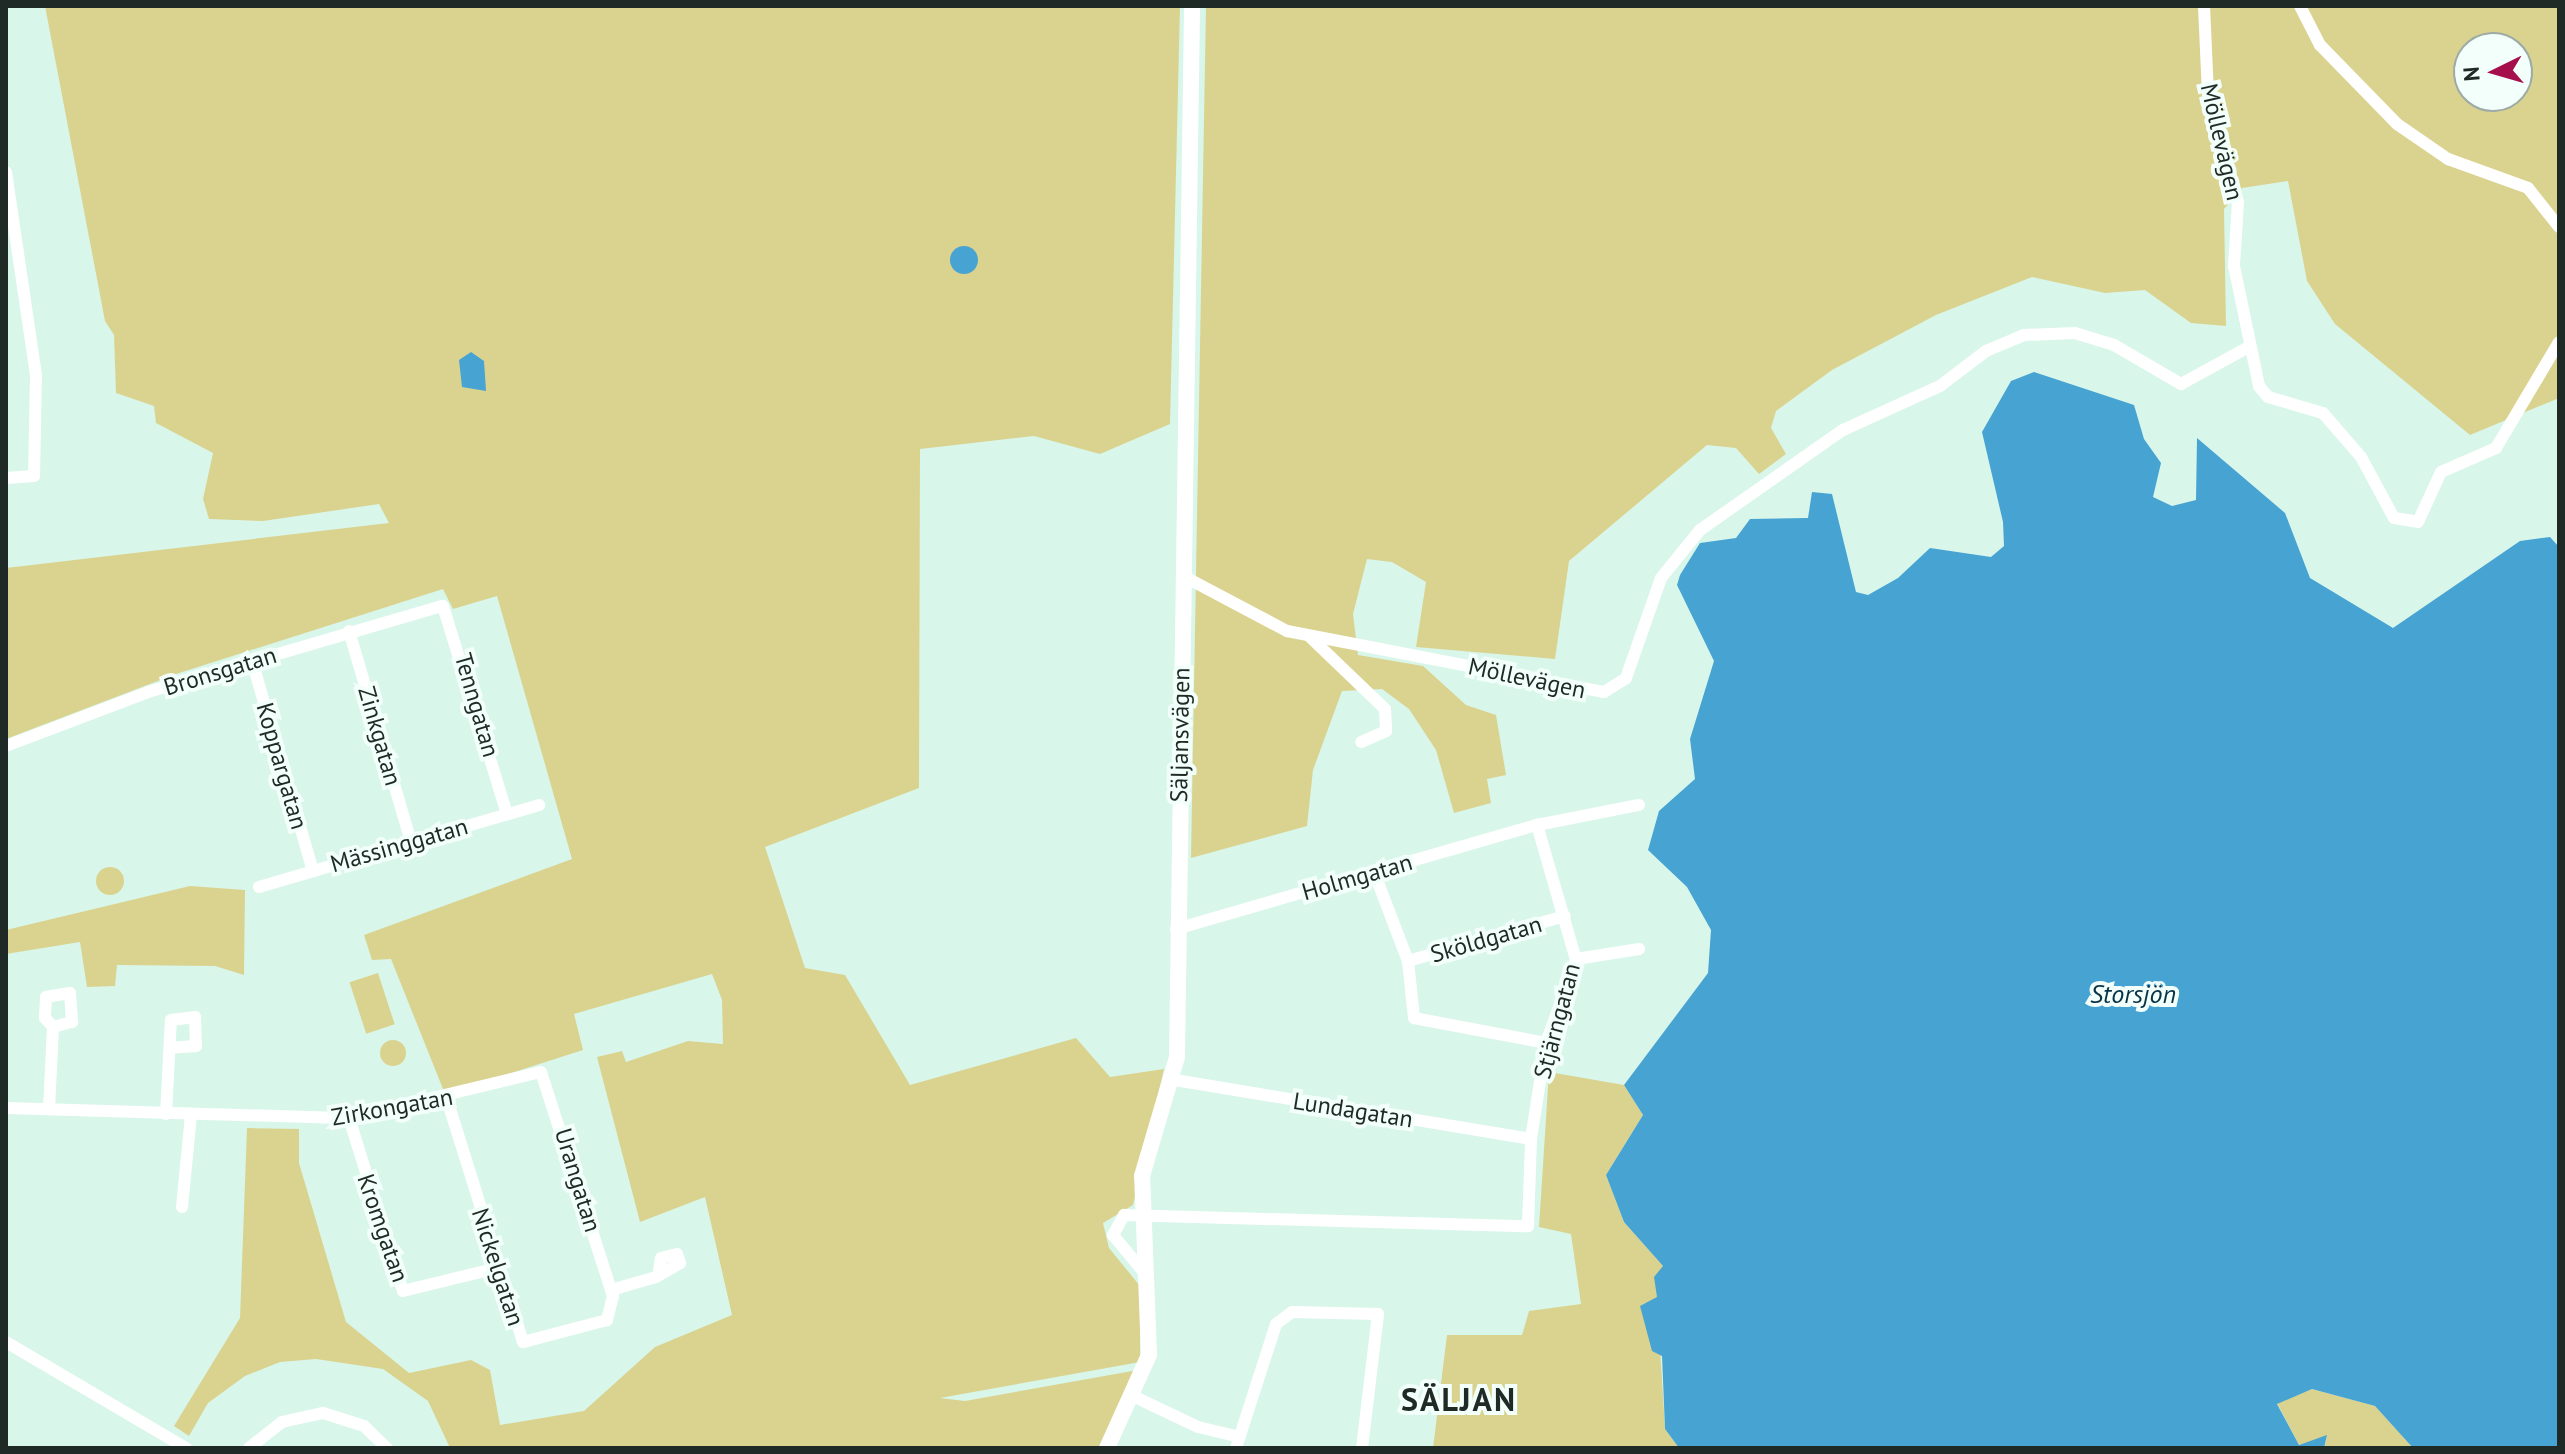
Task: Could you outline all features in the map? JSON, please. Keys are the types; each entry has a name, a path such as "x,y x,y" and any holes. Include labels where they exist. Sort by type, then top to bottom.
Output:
{"street":[{"name":"Säljansvägen","path":"1107,1448 1135,1397 1149,1355 1142,1176 1175,1080 1192,6"},
{"name":"Möllevägen","path":"2204,6 2208,94 2238,202 2234,266 2247,348 2264,393 2323,413 2361,457 2394,518 2412,525 2427,509 2441,472 2496,448 2559,342"},
{"path":"2300,6 2347,79 2397,124 2448,159 2528,188 2559,227"},
{"path":"6,172 36,375 34,476 6,478"},
{"name":"Möllevägen","path":"1183,576 1310,637 1580,692 1612,690 1626,678 1661,578 1700,530 1843,430 1940,386 1999,344 2044,332 2092,337 2181,384 2247,348"},
{"name":"Bronsgatan","path":"6,746 252,661 437,606"},
{"name":"Tenngatan","path":"437,606 451,613 507,814"},
{"name":"Zinkgatan","path":"349,631 411,841"},
{"path":"1310,637 1385,709 1386,731 1361,742"},
{"name":"Koppargatan","path":"252,661 313,871"},
{"name":"Mässinggatan","path":"259,887 539,805"},
{"path":"1537,825 1639,805"},
{"name":"Holmgatan","path":"1176,929 1537,825"},
{"name":"Stjärngatan","path":"1142,1214 1521,1230 1532,1216 1531,1139 1546,1043 1576,959 1537,825"},
{"path":"1374,872 1408,961 1411,1011 1418,1020 1546,1043"},
{"name":"Sköldgatan","path":"1408,961 1565,916"},
{"path":"1576,959 1639,949"},
{"path":"49,1109 53,1027"},
{"path":"166,1114 170,1048"},
{"name":"Zirkongatan","path":"6,1108 349,1118 447,1099 541,1072"},
{"name":"Urangatan","path":"541,1072 611,1290 614,1314"},
{"name":"Lundagatan","path":"1175,1080 1531,1139"},
{"name":"Nickelgatan","path":"447,1099 497,1268 523,1342 614,1314"},
{"path":"182,1207 191,1115"},
{"name":"Kromgatan","path":"349,1118 403,1291 497,1268"},
{"path":"1142,1214 1124,1215 1112,1231 1147,1276"},
{"path":"611,1290 659,1271"},
{"path":"1135,1397 1238,1442 1276,1324 1292,1312 1378,1314 1362,1448"},
{"path":"6,1342 186,1448"},
{"path":"249,1448 282,1422 323,1413 364,1426 387,1448"}],"shaded area":[{"path":"45,6 1180,6 1170,424 1100,454 1034,436 920,449 919,788 765,847 805,968 845,975 910,1085 1076,1038 1110,1077 1164,1069 1133,1205 1103,1223 1109,1248 1140,1286 1140,1362 940,1398 965,1401 1138,1370 1099,1448 450,1448 428,1401 383,1369 316,1359 280,1362 245,1376 208,1403 189,1436 174,1426 240,1318 247,1128 299,1129 299,1163 346,1322 409,1373 471,1360 490,1370 500,1425 584,1411 655,1347 732,1315 705,1197 640,1222 597,1057 622,1051 626,1062 688,1041 723,1044 722,1000 712,974 574,1014 583,1050 445,1094 391,959 372,960 364,935 572,859 497,596 453,609 443,589 176,674 6,739 6,568 389,523 379,504 263,521 209,519 203,499 213,453 156,423 154,406 116,393 114,335 105,321"},
{"path":"1206,6 2559,6 2559,398 2470,435 2335,324 2307,281 2288,181 2242,188 2224,209 2226,326 2191,323 2145,290 2105,293 2032,277 1936,315 1832,370 1776,411 1771,428 1786,454 1759,474 1736,448 1707,445 1569,561 1555,659 1416,647 1426,582 1392,562 1367,559 1353,614 1358,655 1423,666 1466,705 1496,715 1506,775 1487,779 1491,803 1454,813 1436,750 1409,709 1382,689 1342,691 1313,770 1307,826 1191,858"},
{"path":"110,867 120,871 124,881 120,891 110,895 100,891 96,881 100,871"},
{"path":"190,886 245,890 244,975 215,966 117,965 115,986 87,987 80,942 6,954 6,930"},
{"path":"378,973 395,1024 366,1034 349,982"},
{"path":"393,1040 403,1043 406,1053 403,1063 393,1066 383,1063 380,1053 383,1043"},
{"path":"1549,1072 1624,1085 1643,1115 1606,1175 1624,1222 1663,1266 1657,1297 1665,1429 1679,1448 1433,1448 1447,1335 1522,1335 1529,1311 1581,1304 1571,1234 1539,1227"},
{"path":"2312,1389 2375,1406 2413,1448 2324,1448 2327,1436 2299,1445 2277,1403"}],"water":[{"path":"964,246 974,250 978,260 974,270 964,274 954,270 950,260 954,250"},
{"path":"471,352 484,361 486,391 462,387 459,360"},
{"name":"Storsjön","path":"2034,372 2134,405 2144,439 2161,463 2153,497 2172,506 2196,500 2197,438 2285,513 2310,578 2393,628 2520,541 2550,537 2559,547 2559,1448 2413,1448 2375,1406 2312,1389 2277,1404 2299,1445 2327,1435 2324,1448 1679,1448 1665,1429 1662,1356 1652,1351 1640,1306 1657,1297 1654,1277 1663,1266 1624,1222 1606,1175 1643,1115 1624,1085 1708,973 1711,930 1687,887 1648,850 1659,811 1695,779 1690,739 1714,661 1677,585 1680,575 1700,543 1736,538 1750,519 1808,518 1812,492 1832,494 1856,592 1868,595 1898,578 1930,548 1991,557 2004,546 2003,522 1982,432 2011,381"}],"district":[{"name":"SÄLJAN","path":"1459,1399"}]}
